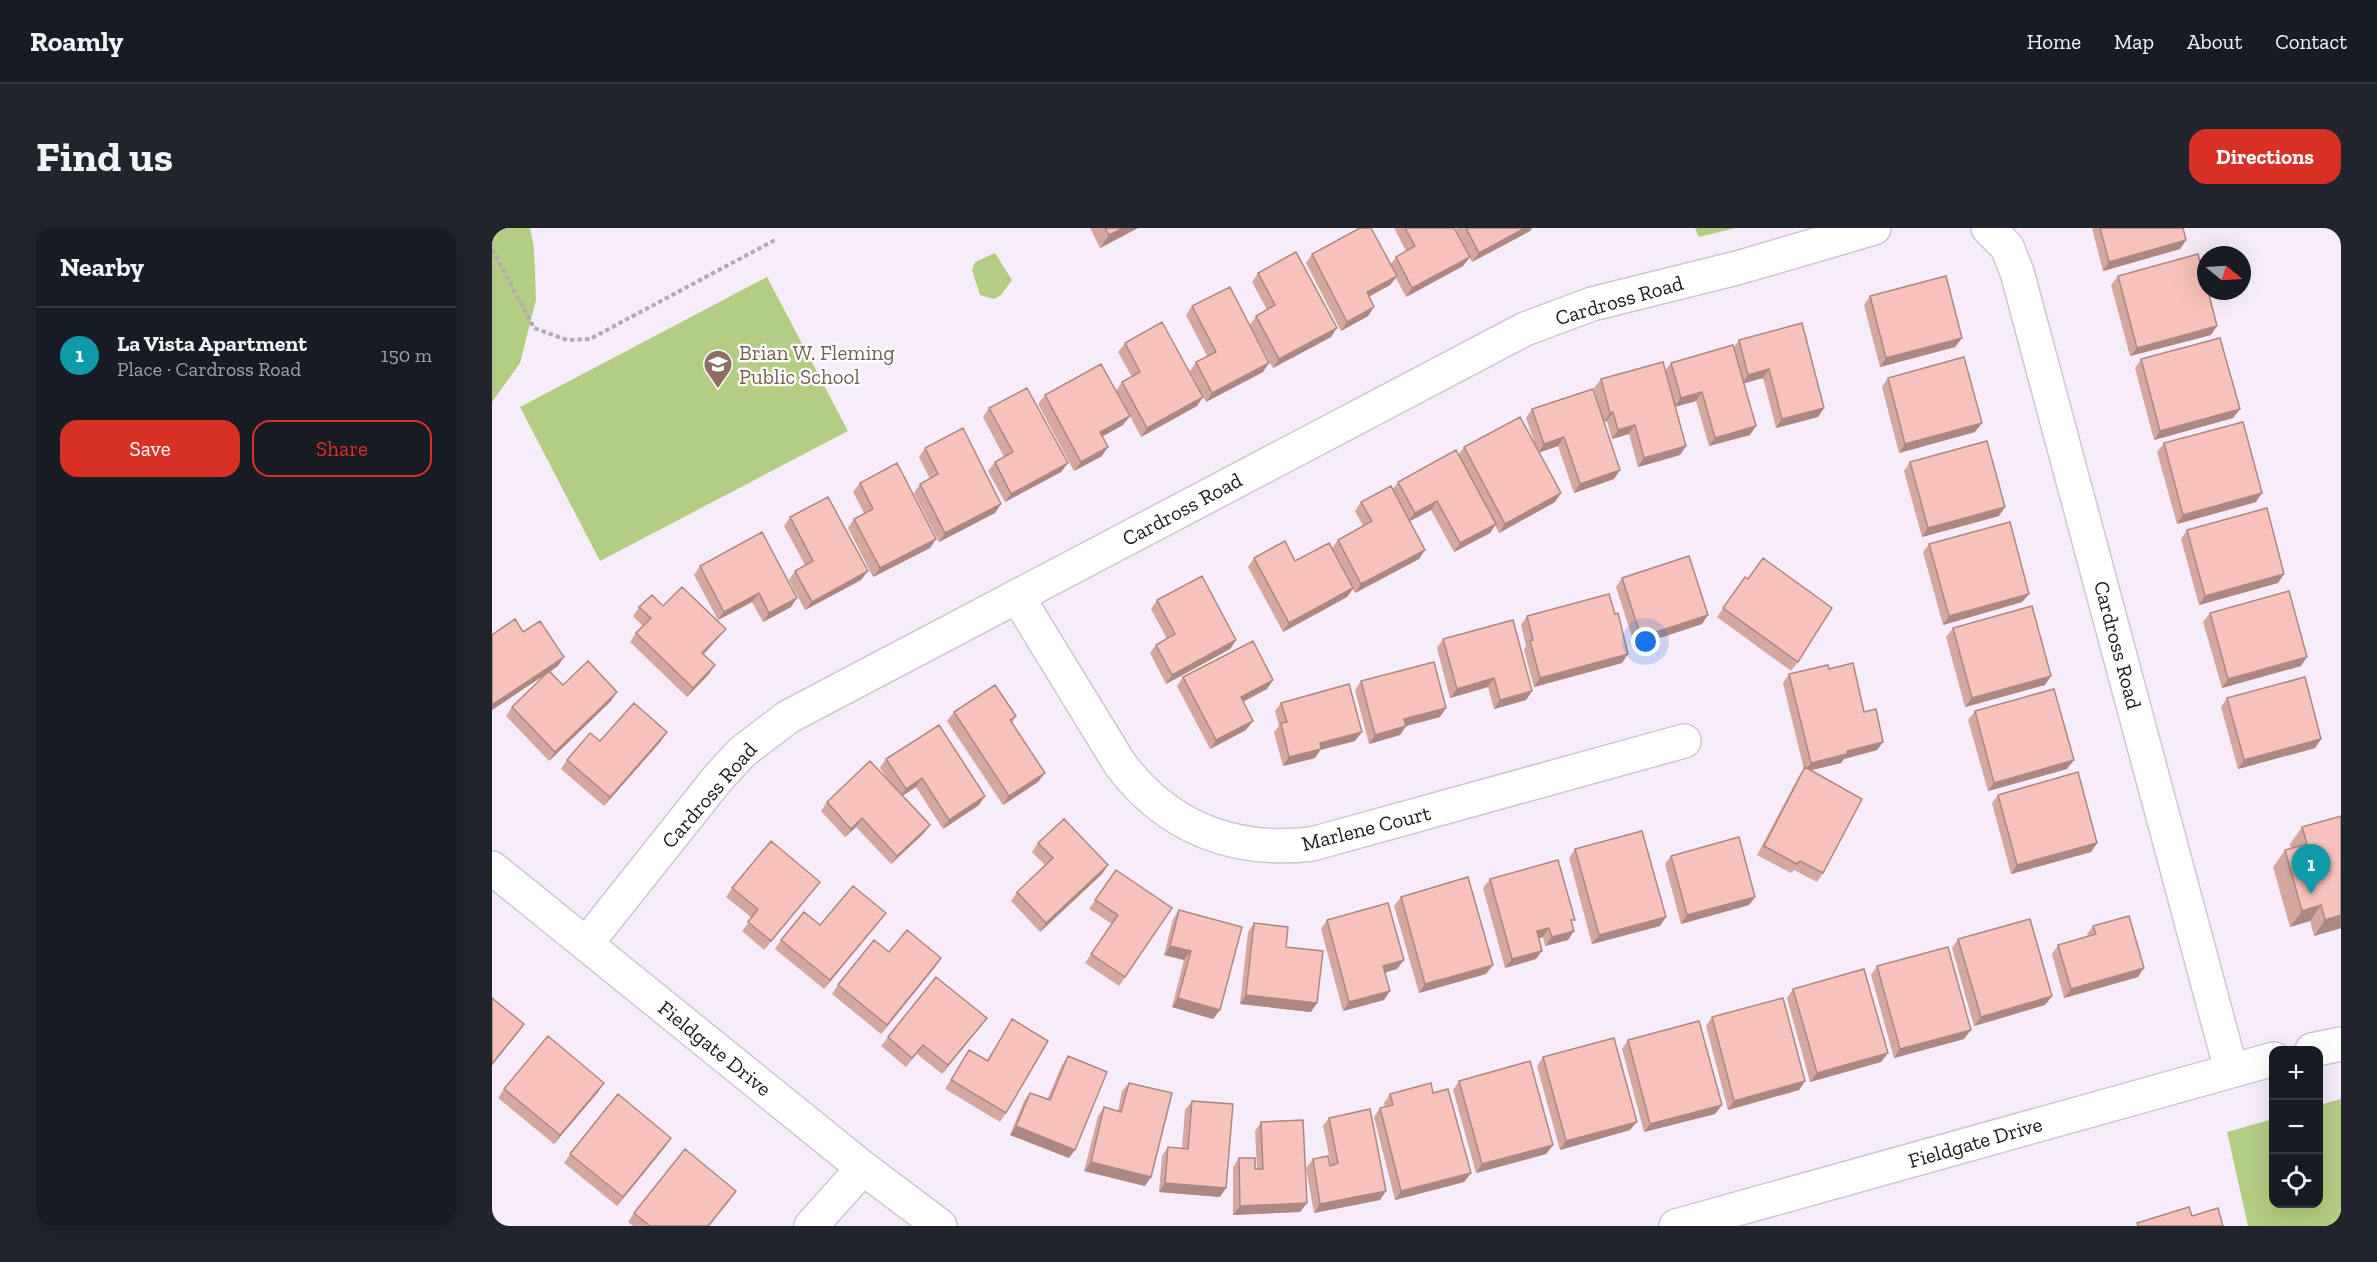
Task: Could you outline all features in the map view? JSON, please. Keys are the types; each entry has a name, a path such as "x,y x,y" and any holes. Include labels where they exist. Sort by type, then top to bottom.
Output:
{"street":[{"name":"Cardross Road","path":"586,944 718,778 742,752 765,732 788,717 1525,328 1592,304 1737,268 1874,228"},
{"name":"Cardross Road","path":"1988,228 2007,247 2017,272 2231,1070"},
{"name":"Marlene Court","path":"1017,596 1120,764 1138,787 1160,806 1185,822 1211,835 1240,843 1269,847 1312,844 1684,741"},
{"name":"Fieldgate Drive","path":"492,868 863,1168 940,1226"},
{"path":"2323,1048 2341,1044"},
{"name":"Fieldgate Drive","path":"1676,1226 2269,1060"},
{"path":"811,1226 863,1168"}],"path":[{"path":"492,249 534,328 567,340 590,339 775,240"}],"green space":[{"path":"492,228 530,228 534,248 536,300 520,363 492,402"},
{"path":"1695,228 1736,228 1699,237"},
{"path":"995,253 1012,280 1001,295 994,299 980,295 972,270 975,262"},
{"path":"767,277 848,431 600,561 520,407"},
{"path":"2341,1099 2341,1226 2248,1226 2227,1132 2269,1120 2269,1208 2323,1208 2323,1104"}],"building":[{"path":"1105,228 1123,228 1109,235"},
{"path":"1360,228 1371,228 1397,276 1367,292 1374,307 1347,322 1312,254"},
{"path":"1405,228 1454,228 1470,257 1412,288 1396,257 1415,246"},
{"path":"1466,228 1525,228 1479,253"},
{"path":"2100,228 2183,228 2186,240 2109,262"},
{"path":"1296,252 1337,328 1279,359 1256,316 1275,305 1258,273"},
{"path":"2197,254 2197,300 2210,300 2217,326 2137,348 2118,276"},
{"path":"1946,276 1962,338 1886,358 1870,296"},
{"path":"1230,287 1269,363 1212,393 1196,362 1216,352 1192,306"},
{"path":"1162,322 1203,397 1147,428 1122,382 1140,372 1125,343"},
{"path":"1802,323 1824,408 1782,419 1769,369 1748,375 1739,340"},
{"path":"2220,338 2240,409 2160,431 2141,359"},
{"path":"1733,345 1756,426 1715,438 1702,392 1681,398 1671,363"},
{"path":"1964,357 1982,423 1905,444 1888,378"},
{"path":"1663,362 1686,446 1644,458 1635,425 1618,430 1613,412 1610,413 1601,379"},
{"path":"1101,364 1130,416 1100,432 1108,447 1081,462 1045,395"},
{"path":"1027,388 1068,463 1011,494 995,462 1013,452 989,408"},
{"path":"1593,389 1620,470 1580,484 1564,437 1544,444 1532,409"},
{"path":"1520,417 1561,493 1505,524 1464,447"},
{"path":"2243,422 2262,493 2183,515 2164,443"},
{"path":"963,428 1001,504 945,533 920,484 938,474 925,448"},
{"path":"1987,441 2005,507 1928,528 1910,462"},
{"path":"1456,450 1496,524 1460,543 1437,501 1415,513 1398,482"},
{"path":"897,463 936,539 880,568 854,519 873,509 860,483"},
{"path":"1391,486 1425,550 1361,584 1338,540 1372,521 1361,502"},
{"path":"828,497 868,571 812,602 795,571 813,561 790,517"},
{"path":"2267,508 2284,574 2205,596 2187,530"},
{"path":"2010,522 2029,594 1949,616 1929,544"},
{"path":"762,532 797,598 769,613 759,593 724,612 700,566"},
{"path":"1285,541 1295,561 1329,543 1353,588 1289,623 1254,558"},
{"path":"1689,556 1708,615 1641,637 1622,578"},
{"path":"1763,558 1832,608 1798,662 1723,608 1745,577 1748,579"},
{"path":"1202,576 1236,640 1172,675 1156,645 1175,634 1157,600"},
{"path":"682,587 726,629 702,653 715,665 693,688 636,633 651,618 639,607 652,595 663,606"},
{"path":"2289,591 2307,657 2228,679 2210,613"},
{"path":"1609,594 1615,614 1618,613 1628,654 1540,678 1530,641 1533,640 1527,616"},
{"path":"2032,606 2051,676 1972,698 1953,628"},
{"path":"515,619 523,632 540,621 564,657 492,705 492,635"},
{"path":"1513,620 1532,691 1500,700 1494,678 1457,689 1443,639"},
{"path":"1253,641 1273,680 1241,697 1253,721 1216,740 1183,677"},
{"path":"588,661 617,692 555,752 512,707 549,671 563,685"},
{"path":"1434,662 1446,708 1404,719 1406,726 1375,735 1361,681"},
{"path":"1853,663 1864,712 1876,709 1883,742 1811,763 1789,674 1828,665 1829,669"},
{"path":"2305,677 2321,739 2244,760 2227,698"},
{"path":"1349,684 1362,732 1320,743 1321,749 1289,757 1281,723 1287,722 1281,703"},
{"path":"995,685 1016,716 1010,720 1045,773 1009,796 954,712"},
{"path":"2054,689 2074,760 1994,783 1975,711"},
{"path":"634,703 667,732 610,797 567,760 590,733 600,741"},
{"path":"939,725 985,796 949,820 922,778 906,789 886,759"},
{"path":"870,761 930,825 897,856 862,818 851,829 827,802"},
{"path":"1805,767 1862,799 1823,873 1800,861 1797,864 1764,846"},
{"path":"2078,772 2097,843 2017,865 1998,795"},
{"path":"2341,816 2341,915 2325,920 2321,905 2302,911 2285,850 2307,844 2302,827"},
{"path":"1064,819 1108,865 1046,923 1017,892 1053,858 1038,843"},
{"path":"1642,831 1666,917 1599,935 1575,849"},
{"path":"1739,837 1755,897 1687,915 1671,856"},
{"path":"771,841 820,882 771,941 748,922 758,909 732,888"},
{"path":"1558,860 1575,920 1571,920 1574,931 1552,937 1549,928 1537,931 1542,951 1512,959 1490,879"},
{"path":"1116,870 1172,908 1125,977 1091,954 1118,915 1095,900"},
{"path":"1468,877 1493,965 1425,984 1401,897"},
{"path":"853,886 886,913 830,980 781,940 804,912 820,925"},
{"path":"1388,903 1404,960 1383,966 1390,991 1349,1002 1327,920"},
{"path":"1179,910 1242,927 1220,1010 1178,998 1191,951 1170,946"},
{"path":"2129,916 2144,968 2071,989 2058,945 2096,934 2093,926"},
{"path":"2030,919 2052,996 1981,1017 1958,939"},
{"path":"1254,923 1288,927 1286,947 1323,951 1317,1003 1246,995"},
{"path":"907,930 941,958 887,1025 838,985 874,940 889,952"},
{"path":"1948,947 1971,1030 1900,1049 1877,966"},
{"path":"1864,969 1888,1053 1817,1073 1793,989"},
{"path":"936,977 987,1018 948,1065 923,1045 912,1058 888,1037"},
{"path":"492,998 524,1024 492,1064"},
{"path":"1783,998 1805,1081 1734,1101 1712,1017"},
{"path":"1012,1019 1048,1041 1006,1113 951,1080 969,1050 988,1061"},
{"path":"1699,1021 1722,1105 1650,1124 1628,1040"},
{"path":"548,1036 604,1083 560,1135 504,1089"},
{"path":"1614,1038 1637,1122 1566,1141 1543,1057"},
{"path":"1068,1056 1107,1072 1075,1150 1016,1126 1030,1093 1050,1100"},
{"path":"1530,1061 1553,1145 1482,1164 1459,1081"},
{"path":"1129,1083 1172,1093 1151,1177 1091,1162 1104,1107 1121,1112"},
{"path":"1431,1083 1433,1093 1448,1089 1471,1173 1401,1191 1380,1108 1393,1105 1390,1094"},
{"path":"618,1094 671,1138 623,1197 570,1154"},
{"path":"1192,1101 1233,1104 1226,1188 1165,1183 1168,1147 1188,1149"},
{"path":"1370,1109 1386,1191 1320,1204 1313,1159 1328,1156 1330,1166 1338,1163 1329,1118"},
{"path":"1303,1120 1307,1203 1240,1206 1239,1158 1255,1158 1255,1169 1263,1169 1261,1122"},
{"path":"685,1149 736,1191 708,1226 650,1226 634,1213"},
{"path":"2189,1207 2192,1216 2218,1208 2223,1226 2138,1226 2137,1223"}],"place":[{"name":"Brian W. Fleming Public School","path":"718,390"},
{"name":"La Vista Apartment","path":"2311,894"}]}
